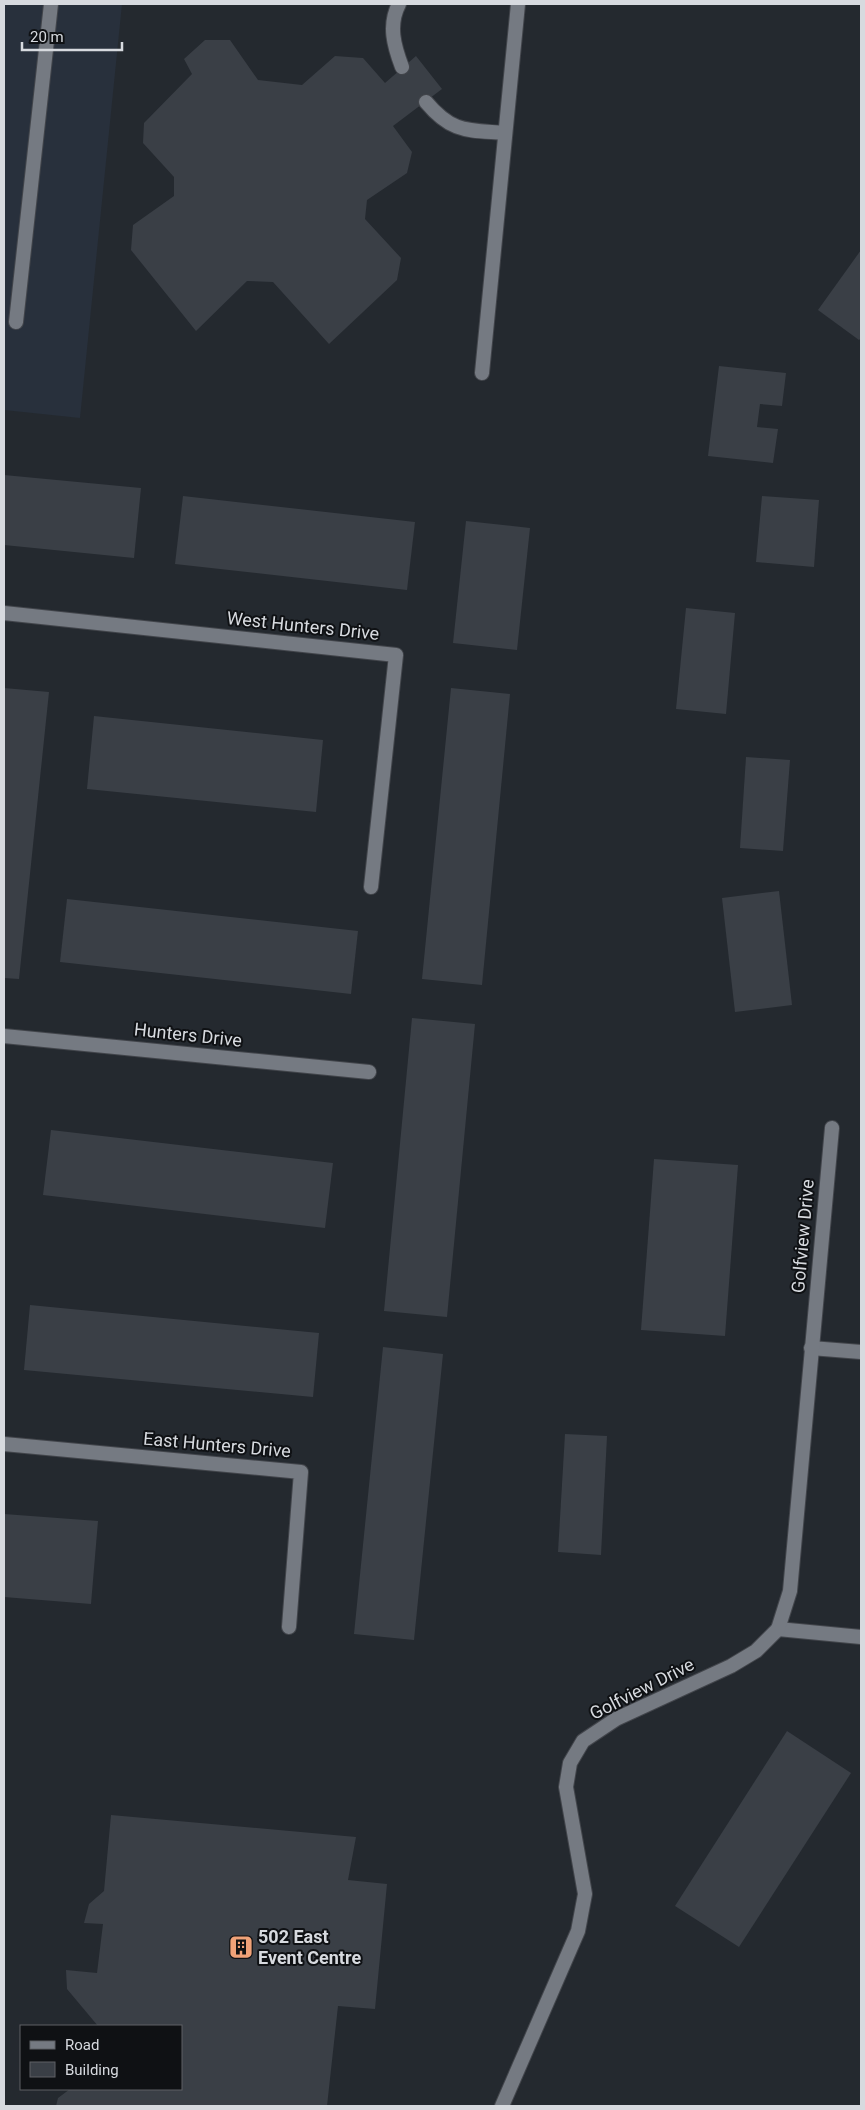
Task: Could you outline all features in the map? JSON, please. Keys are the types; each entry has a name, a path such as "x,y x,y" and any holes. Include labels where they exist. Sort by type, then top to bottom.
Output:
{"street":[{"path":"16,322 51,4"},
{"path":"399,4 393,20 393,32 396,50 402,66"},
{"path":"482,373 518,4"},
{"path":"426,102 439,117 463,130 504,133"},
{"name":"West Hunters Drive","path":"4,613 396,655 371,887"},
{"name":"Hunters Drive","path":"4,1036 369,1072"},
{"name":"Golfview Drive","path":"502,2106 578,1932 585,1894 566,1787 570,1763 583,1741 616,1719 731,1666 756,1651 778,1629 790,1591 832,1128"},
{"path":"811,1348 861,1352"},
{"name":"East Hunters Drive","path":"4,1444 302,1472 288,1627"},
{"path":"778,1629 861,1637"}],"shaded area":[{"path":"4,4 122,4 80,418 4,410"}],"building":[{"path":"205,40 230,40 258,80 302,85 335,56 363,58 385,83 416,56 442,89 393,126 412,152 407,173 367,200 365,219 401,258 397,280 329,344 273,282 247,281 196,331 131,250 133,225 174,196 174,177 143,143 144,123 192,74 184,59"},
{"path":"861,250 861,338 859,340 818,310"},
{"path":"719,366 786,373 782,406 760,404 757,427 778,429 773,463 708,456"},
{"path":"4,475 141,488 134,558 4,545"},
{"path":"183,496 415,522 407,590 175,564"},
{"path":"762,496 819,500 814,567 756,562"},
{"path":"466,521 530,528 517,650 453,643"},
{"path":"686,608 735,613 726,714 676,709"},
{"path":"4,688 49,692 19,979 4,978"},
{"path":"451,688 510,694 482,985 422,979"},
{"path":"94,716 323,740 316,812 87,789"},
{"path":"746,757 790,760 783,851 740,848"},
{"path":"779,891 792,1005 735,1012 722,898"},
{"path":"67,899 358,931 351,994 60,962"},
{"path":"412,1018 475,1024 447,1317 384,1311"},
{"path":"51,1130 333,1163 325,1228 43,1195"},
{"path":"654,1159 738,1165 725,1336 641,1330"},
{"path":"30,1305 319,1333 313,1397 24,1370"},
{"path":"383,1347 443,1354 414,1640 354,1634"},
{"path":"565,1434 607,1436 601,1555 558,1552"},
{"path":"4,1514 98,1521 91,1604 4,1597"},
{"path":"787,1731 851,1773 739,1947 675,1906"},
{"name":"502 East Event Centre","path":"111,1815 356,1837 348,1880 387,1884 375,2009 338,2006 327,2106 56,2106 58,2098 69,2090 182,2090 182,2025 97,2025 67,1989 66,1970 97,1973 103,1924 84,1923 89,1904 104,1891"}],"place":[{"name":"502 East Event Centre","path":"241,1947"}]}
